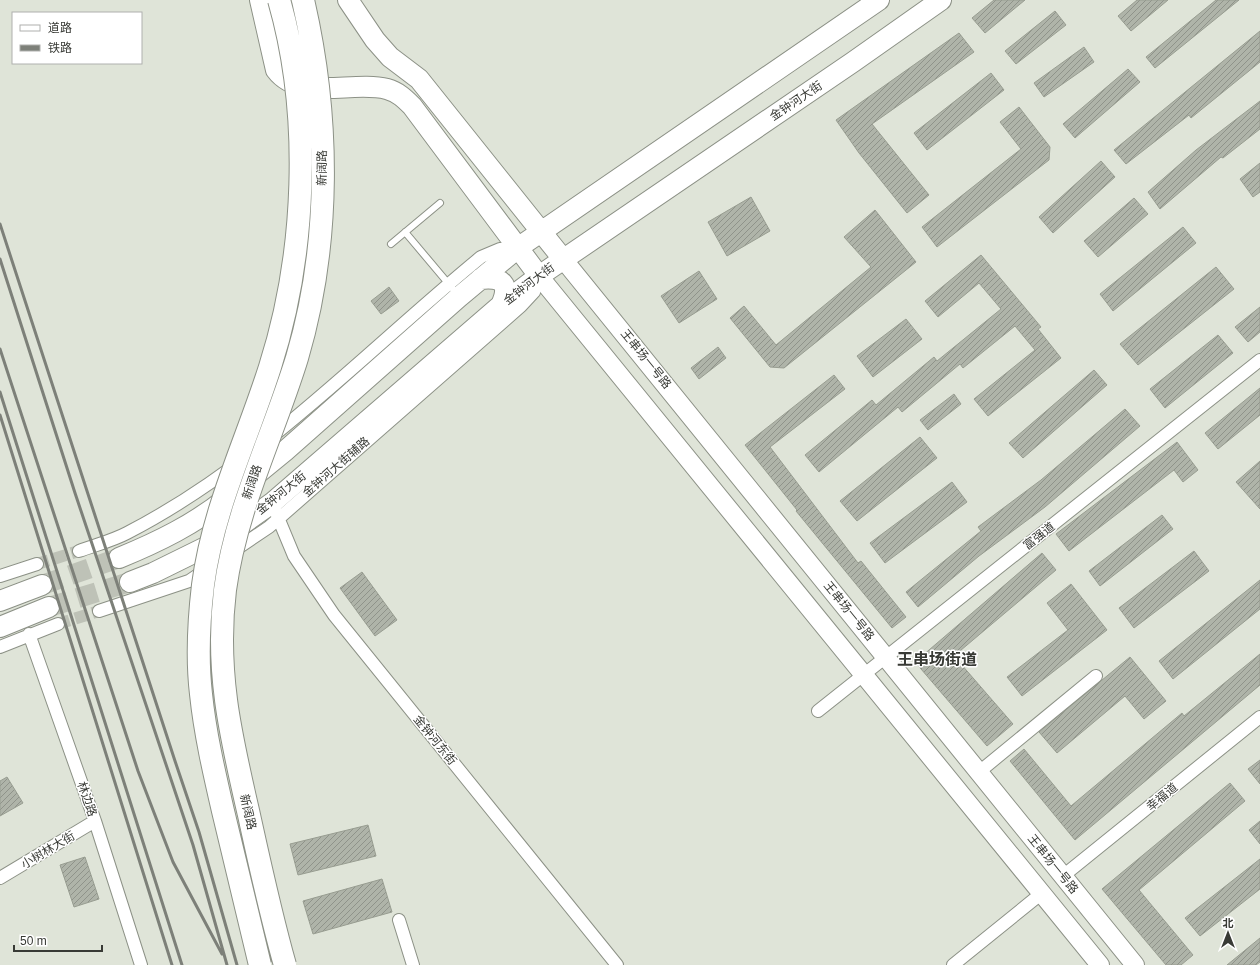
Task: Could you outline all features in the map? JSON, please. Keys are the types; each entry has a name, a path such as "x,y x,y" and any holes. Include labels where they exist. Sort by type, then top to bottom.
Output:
{"highway":[{"name":"新阔路","path":"260,965 208,746 200,692 200,632 206,561 215,523 224,492 270,367 280,331 294,264 299,196 300,138 294,72 279,0"},
{"name":"新阔路","path":"285,965 231,735 224,691 221,648 225,588 240,520 247,494 296,359 310,305 319,241 324,164 319,95 310,29 303,0"}],"main road":[{"path":"260,0 276,70 282,79 295,85 338,88 374,87 387,89 400,95 412,106 539,276 1100,965"},
{"path":"348,0 375,40 390,57 419,79 563,259"},
{"path":"118,558 162,539 211,511 286,451 454,290 480,279 541,231 879,0"},
{"name":"金钟河大街","path":"130,582 153,573 276,511 501,305 563,259 854,62 941,0"},
{"name":"王串场一号路","path":"563,259 1135,965"},
{"path":"480,279 493,278 501,281 505,287 505,293 501,305"},
{"path":"0,601 42,585"},
{"path":"0,627 49,607"}],"street":[{"path":"79,551 126,534 202,490 293,421 454,290 481,258 500,249 519,248"},
{"name":"金钟河大街辅路","path":"100,611 189,581 276,511 521,306 534,292 539,276"},
{"name":"富强道","path":"818,711 1260,360"},
{"name":"金钟河东街","path":"276,511 294,556 334,616 618,965"},
{"path":"0,576 37,564"},
{"path":"0,647 29,634 58,624"},
{"name":"林边路","path":"29,634 95,821 141,965"},
{"path":"979,772 1096,676"},
{"name":"幸福道","path":"1063,876 1260,717"},
{"name":"小树林大街","path":"0,878 95,821"},
{"path":"953,965 1042,893"},
{"path":"399,920 413,965"}],"lane":[{"path":"391,244 440,203"},
{"path":"405,232 454,290"}],"building":[{"path":"994,0 1025,0 985,33 972,18"},
{"path":"1137,0 1168,0 1131,31 1118,16"},
{"path":"1216,0 1239,0 1155,68 1146,57"},
{"path":"1055,11 1066,25 1016,64 1005,51"},
{"path":"1260,31 1260,62 1191,118 1189,115 1126,164 1114,150"},
{"path":"959,33 974,52 872,124 929,195 907,213 859,153 836,120"},
{"path":"1084,47 1094,62 1044,97 1034,83"},
{"path":"1128,69 1140,82 1075,138 1063,124"},
{"path":"991,73 1004,90 927,150 914,133"},
{"path":"1260,101 1260,129 1223,158 1221,157 1160,209 1148,192 1196,150"},
{"path":"1019,107 1050,147 1049,160 937,247 922,227 1021,149 1000,122"},
{"path":"1101,161 1115,177 1053,233 1039,217"},
{"path":"1260,163 1260,192 1253,197 1240,179"},
{"path":"751,197 770,231 727,256 708,222"},
{"path":"1134,198 1148,214 1098,257 1084,241"},
{"path":"875,210 916,262 784,368 770,367 730,318 744,306 776,345 871,267 844,237"},
{"path":"1183,227 1196,243 1113,311 1100,294"},
{"path":"981,255 1041,327 1038,329 1061,358 988,416 974,399 1035,350 1015,326 963,368 960,364 902,412 898,407 819,472 805,455 872,400 876,405 934,357 937,361 1001,309 979,283 938,317 925,301"},
{"path":"1216,267 1234,289 1138,365 1120,344"},
{"path":"699,271 717,299 679,323 661,296"},
{"path":"389,287 399,301 381,314 371,301"},
{"path":"1260,307 1260,332 1248,342 1235,327"},
{"path":"906,319 922,339 873,377 857,356"},
{"path":"1218,335 1233,353 1165,408 1150,389"},
{"path":"718,347 726,358 699,379 691,368"},
{"path":"1094,370 1107,385 1023,458 1009,443"},
{"path":"834,375 845,389 770,447 858,563 861,561 906,617 892,628 796,511 797,510 745,445"},
{"path":"1260,388 1260,415 1218,449 1205,433"},
{"path":"954,394 961,404 928,430 920,420"},
{"path":"1125,409 1140,426 1045,507 979,556 918,607 906,592 981,531 978,527 1041,480"},
{"path":"920,437 937,458 857,521 840,501"},
{"path":"1177,442 1198,470 1183,482 1174,470 1069,551 1056,534"},
{"path":"1260,461 1260,509 1236,482"},
{"path":"952,482 967,502 885,563 870,543"},
{"path":"1162,515 1173,529 1100,586 1089,571"},
{"path":"1194,551 1209,571 1134,628 1119,608"},
{"path":"1042,553 1056,570 954,656 1013,724 987,746 915,662"},
{"path":"362,572 397,620 375,636 340,588"},
{"path":"1260,580 1260,609 1173,679 1159,661"},
{"path":"1071,584 1107,630 1022,696 1007,677 1068,630 1047,603"},
{"path":"1260,654 1260,685 1075,840 1010,761 1024,749 1071,806 1182,713 1184,716"},
{"path":"1130,657 1166,701 1144,719 1125,696 1057,753 1039,732"},
{"path":"1260,760 1260,784 1248,769"},
{"path":"7,777 23,803 0,816 0,781"},
{"path":"1230,783 1245,801 1139,890 1193,955 1181,965 1166,965 1102,889"},
{"path":"1260,821 1260,844 1249,830"},
{"path":"368,825 376,856 298,875 290,844"},
{"path":"85,857 99,899 74,907 60,865"},
{"path":"1260,859 1260,889 1200,936 1185,918"},
{"path":"382,879 392,912 313,934 303,901"},
{"path":"1260,938 1260,962 1256,965 1227,965"}],"tunnel":[{"path":"37,564 79,551"},
{"path":"42,585 119,558"},
{"path":"49,607 130,582"},
{"path":"58,624 99,611"}],"railway":[{"path":"0,224 199,832 237,965"},
{"path":"0,259 75,493 193,845 227,965"},
{"path":"0,349 138,771 173,862 222,954"},
{"path":"0,392 182,965"},
{"path":"0,415 172,965"}],"district":[{"name":"王串场街道","path":"937,659"}]}
